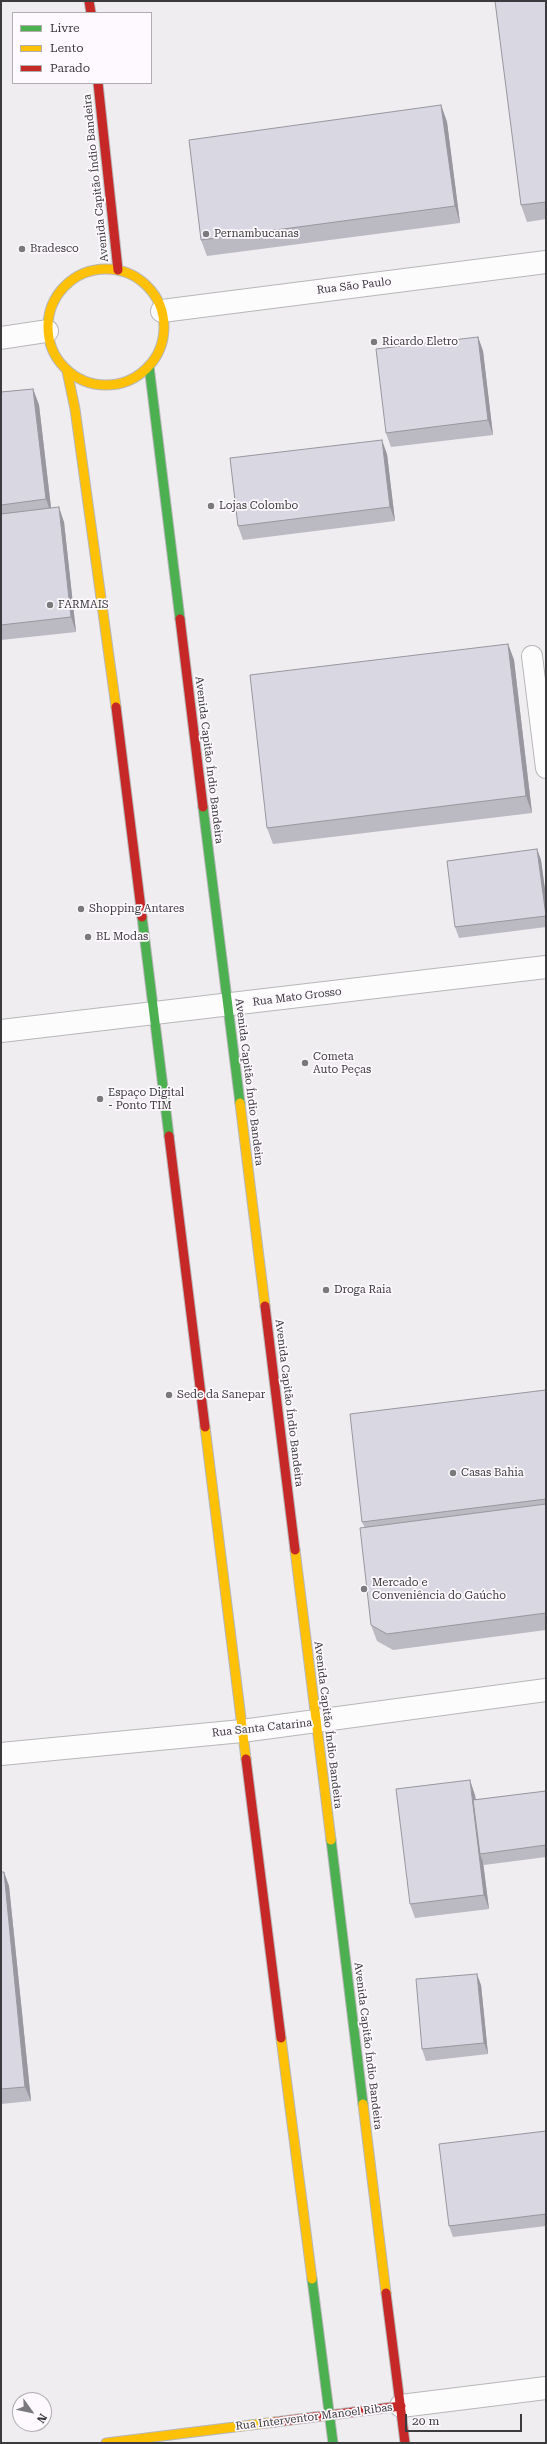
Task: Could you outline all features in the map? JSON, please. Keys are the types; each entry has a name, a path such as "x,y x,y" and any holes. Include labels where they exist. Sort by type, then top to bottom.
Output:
{"main road":[{"path":"89,1 91,12"},
{"name":"Avenida Capitão Índio Bandeira","path":"98,84 118,270"},
{"path":"96,269 118,270 137,278 152,292 162,311 164,330 159,350 149,366 135,377 118,384 106,385 83,381 67,371 54,353 47,331 50,310 60,291 76,277 96,269"},
{"name":"Avenida Capitão Índio Bandeira","path":"149,366 406,2443"},
{"path":"67,371 75,409 121,744 153,1015 242,1731 333,2443"},
{"name":"Rua Interventor Manoel Ribas","path":"106,2443 401,2406"}],"street":[{"name":"Rua São Paulo","path":"162,311 546,262"},
{"path":"1,338 47,331"},
{"name":"Rua Mato Grosso","path":"1,1031 153,1015 546,967"},
{"name":"Rua Santa Catarina","path":"1,1754 242,1731 546,1690"},
{"name":"Rua Interventor Manoel Ribas","path":"401,2406 546,2388"}],"lane":[{"path":"532,656 546,768"}],"building":[{"path":"495,1 546,1 546,202 521,205"},
{"path":"441,105 455,206 201,240 189,140"},
{"path":"478,337 488,420 386,433 376,349"},
{"path":"33,389 46,499 1,505 1,392"},
{"path":"382,440 390,507 238,526 230,458"},
{"path":"59,507 71,617 1,625 1,514"},
{"path":"508,644 526,796 267,828 250,675"},
{"path":"537,849 546,916 455,927 447,861"},
{"name":"Casas Bahia","path":"546,1390 546,1499 362,1522 350,1414"},
{"path":"546,1504 546,1613 387,1634 371,1625 360,1528"},
{"path":"470,1780 484,1895 410,1904 396,1789"},
{"path":"546,1791 546,1845 480,1854 473,1800"},
{"path":"1,1872 4,1872 25,2087 1,2089"},
{"path":"477,1974 484,2043 422,2049 416,1979"},
{"path":"546,2131 546,2214 449,2226 439,2144"}],"traffic: fast":[{"path":"149,366 180,619"},
{"path":"203,807 240,1103"},
{"path":"142,917 169,1136"},
{"path":"331,1840 363,2104"},
{"path":"312,2279 333,2443"}],"traffic: slow":[{"path":"106,269 117,270 128,274 147,286 159,305 163,316 164,327 163,338 159,349 147,368 128,380 117,384 106,385 95,384 84,380 65,368 53,349 49,338 48,327 49,316 53,305 65,286 84,274 95,270 106,269"},
{"path":"67,371 75,409 116,707"},
{"path":"240,1103 265,1306"},
{"path":"205,1427 246,1759"},
{"path":"295,1550 331,1840"},
{"path":"281,2038 312,2279"},
{"path":"363,2104 386,2293"},
{"path":"106,2443 275,2422"}],"traffic: jam":[{"path":"89,1 91,12"},
{"path":"98,84 118,270"},
{"path":"180,619 203,807"},
{"path":"116,707 142,917"},
{"path":"169,1136 205,1427"},
{"path":"265,1306 295,1550"},
{"path":"246,1759 281,2038"},
{"path":"386,2293 405,2443"},
{"path":"275,2422 401,2406"}],"place":[{"name":"Pernambucanas","path":"206,234"},
{"name":"Bradesco","path":"22,249"},
{"name":"Ricardo Eletro","path":"374,342"},
{"name":"Lojas Colombo","path":"211,506"},
{"name":"FARMAIS","path":"50,605"},
{"name":"Shopping Antares","path":"81,909"},
{"name":"BL Modas","path":"88,937"},
{"name":"Cometa Auto Peças","path":"305,1063"},
{"name":"Espaço Digital - Ponto TIM","path":"100,1099"},
{"name":"Droga Raia","path":"326,1290"},
{"name":"Sede da Sanepar","path":"169,1395"},
{"name":"Casas Bahia","path":"453,1473"},
{"name":"Mercado e Conveniência do Gaúcho","path":"364,1589"}]}
